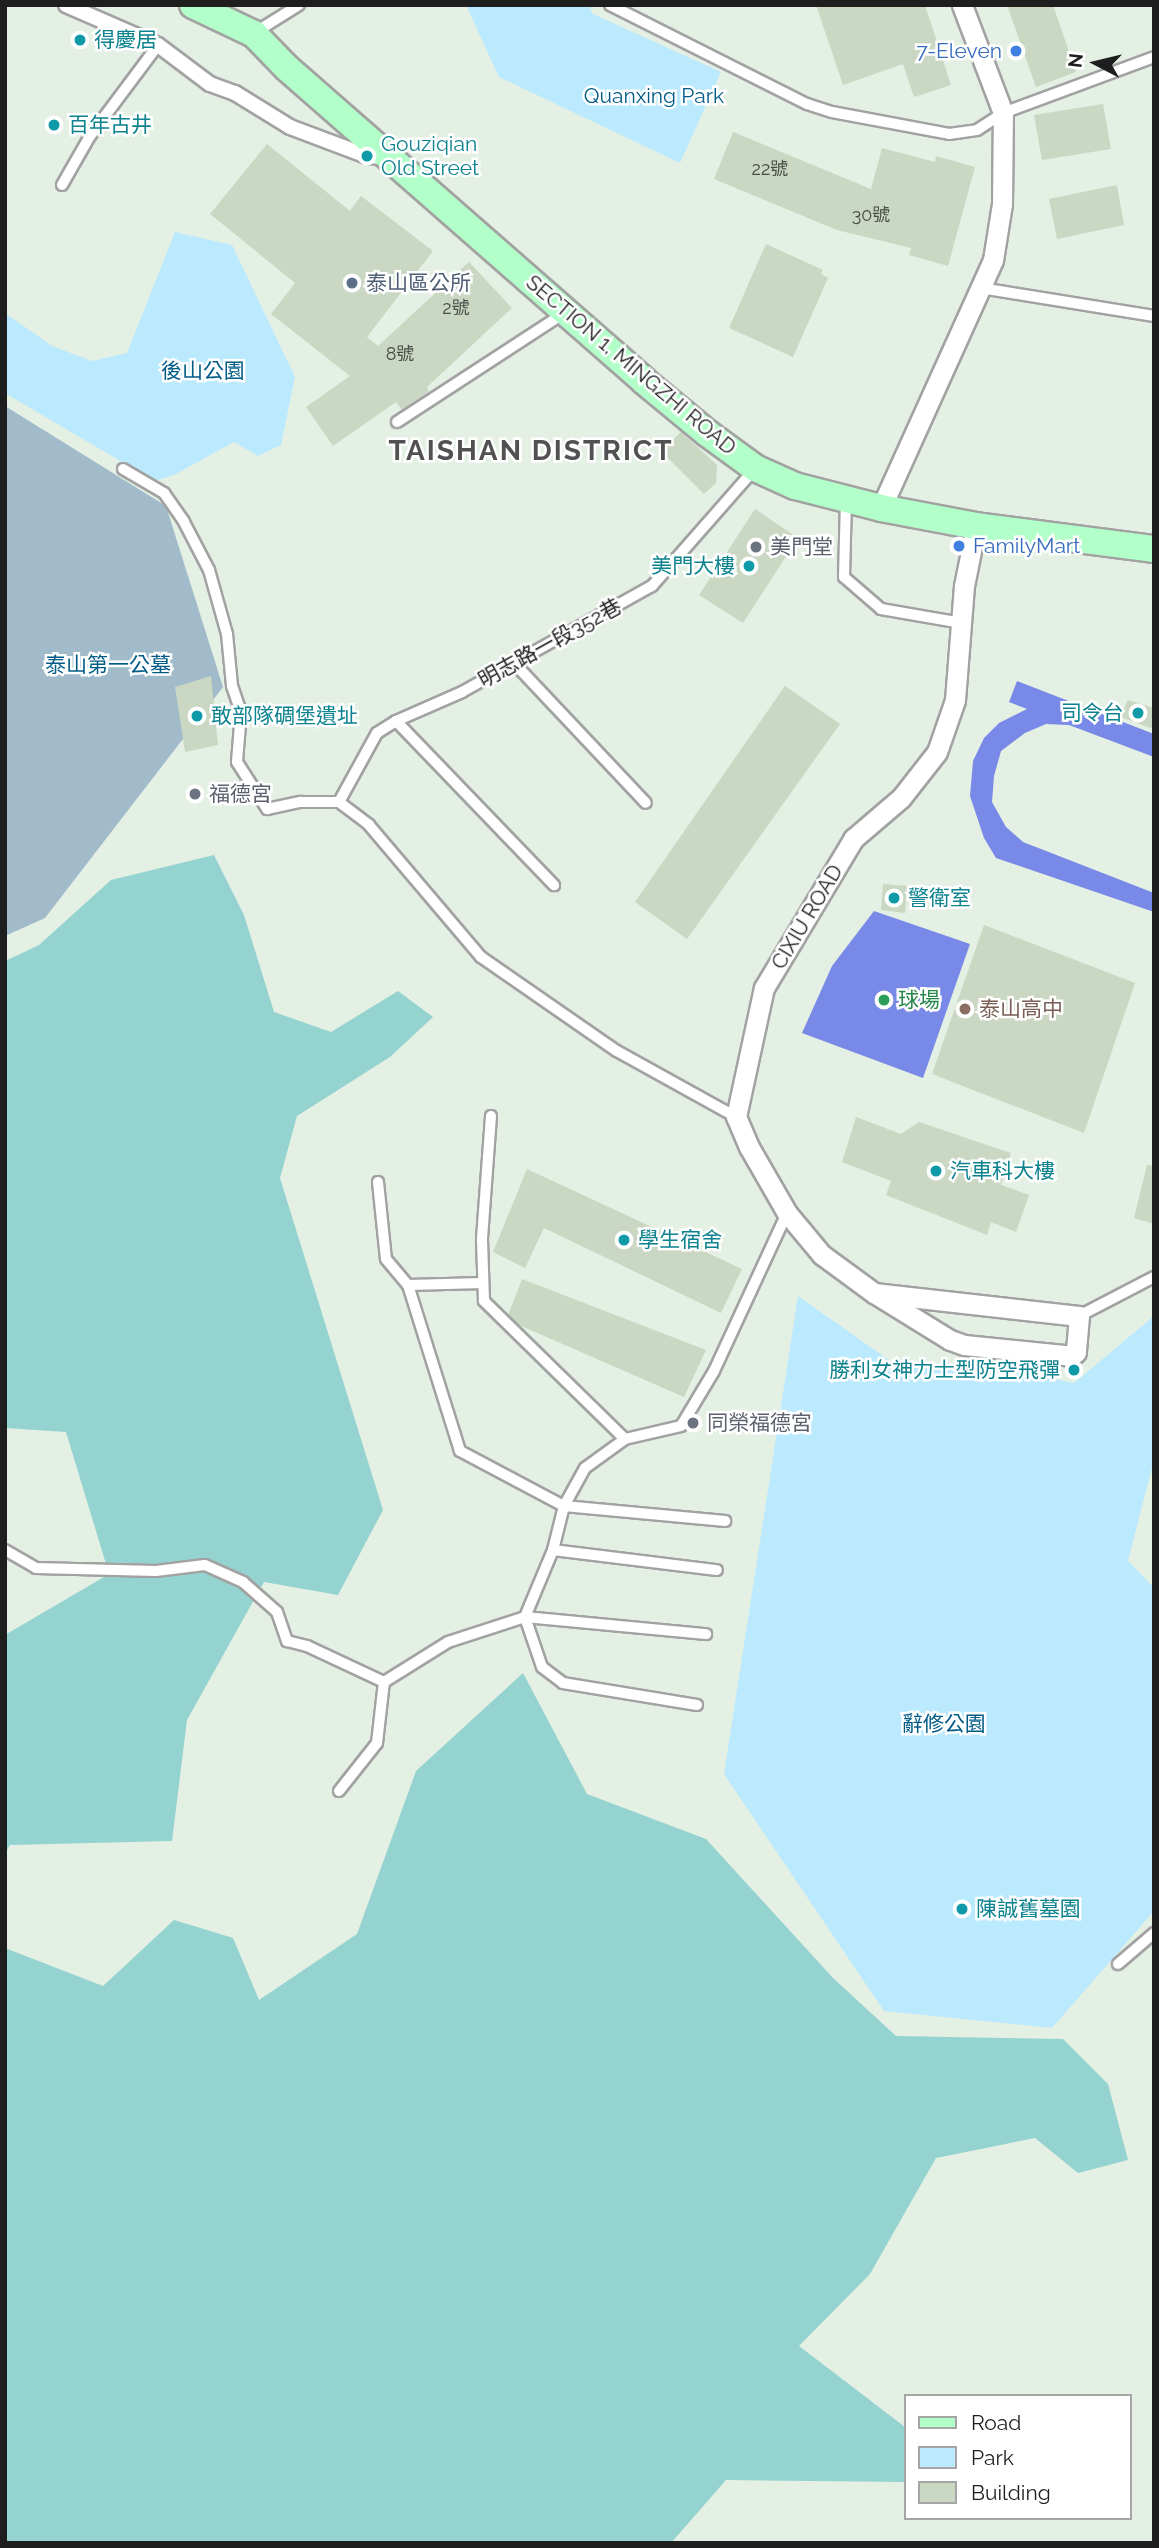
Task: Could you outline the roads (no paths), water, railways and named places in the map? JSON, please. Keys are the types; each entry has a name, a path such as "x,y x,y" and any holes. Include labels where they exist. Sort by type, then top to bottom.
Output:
{"main road":[{"name":"SECTION 1, MINGZHI ROAD","path":"192,5 254,34 288,68 566,312 707,433 755,468 795,486 881,508 976,526 1154,549"}],"street":[{"path":"66,5 158,45 210,84 235,93 290,127 367,156 388,157"},
{"path":"881,508 993,260 1002,204 1003,113 962,5"},
{"name":"CIXIU ROAD","path":"736,1117 764,988 853,839 901,798 937,752 956,700 964,586 976,526"},
{"path":"736,1117 749,1147 787,1213 822,1255 874,1293 950,1340 977,1347 1071,1356 1076,1352 1079,1316 874,1293"}],"lane":[{"path":"254,34 287,9 299,5"},
{"path":"610,5 784,94 832,112 948,134 977,131 1003,113 1154,57"},
{"path":"61,185 90,136 158,45"},
{"path":"982,288 1154,316"},
{"path":"397,422 566,312"},
{"name":"明志路一段352巷","path":"339,802 377,733 396,721 462,692 652,586 755,468"},
{"path":"123,469 164,493 184,522 209,570 227,634 232,686 241,712 237,762 267,809 301,802 339,802 369,825 481,957 617,1051 736,1117"},
{"path":"846,499 844,576 881,609 962,623"},
{"path":"514,663 646,803"},
{"path":"396,721 554,885"},
{"path":"491,1116 482,1240 484,1301 625,1439"},
{"path":"378,1182 386,1259 408,1286 460,1451 564,1506 725,1521"},
{"path":"697,1704 563,1683 542,1667 525,1617 553,1550 564,1506 585,1468 625,1439 681,1426 714,1371 787,1213"},
{"path":"1079,1316 1154,1277"},
{"path":"408,1286 484,1283"},
{"path":"5,1550 36,1568 156,1571 205,1565 243,1582 277,1612 287,1641 307,1646 384,1682"},
{"path":"553,1550 717,1570"},
{"path":"384,1682 448,1642 525,1617 706,1634"},
{"path":"339,1791 377,1743 384,1682"},
{"path":"1118,1964 1154,1933"}],"place":[{"name":"得慶居","path":"80,40"},
{"name":"7-Eleven","path":"1016,51"},
{"name":"百年古井","path":"54,125"},
{"name":"Gouziqian Old Street","path":"367,156"},
{"name":"泰山區公所","path":"352,283"},
{"name":"FamilyMart","path":"959,546"},
{"name":"美門堂","path":"756,547"},
{"name":"美門大樓","path":"749,566"},
{"name":"司令台","path":"1138,713"},
{"name":"敢部隊碉堡遺址","path":"197,716"},
{"name":"福德宮","path":"195,794"},
{"name":"警衛室","path":"894,898"},
{"name":"球場","path":"884,1000"},
{"name":"泰山高中","path":"965,1009"},
{"name":"汽車科大樓","path":"936,1171"},
{"name":"學生宿舍","path":"624,1240"},
{"name":"勝利女神力士型防空飛彈","path":"1074,1370"},
{"name":"同榮福德宮","path":"693,1423"},
{"name":"陳誠舊墓園","path":"962,1909"}],"district":[{"name":"TAISHAN DISTRICT","path":"531,451"}],"park label":[{"name":"Quanxing Park","path":"654,96"},
{"name":"後山公園","path":"203,371"},
{"name":"泰山第一公墓","path":"108,665"},
{"name":"辭修公園","path":"944,1724"}]}
